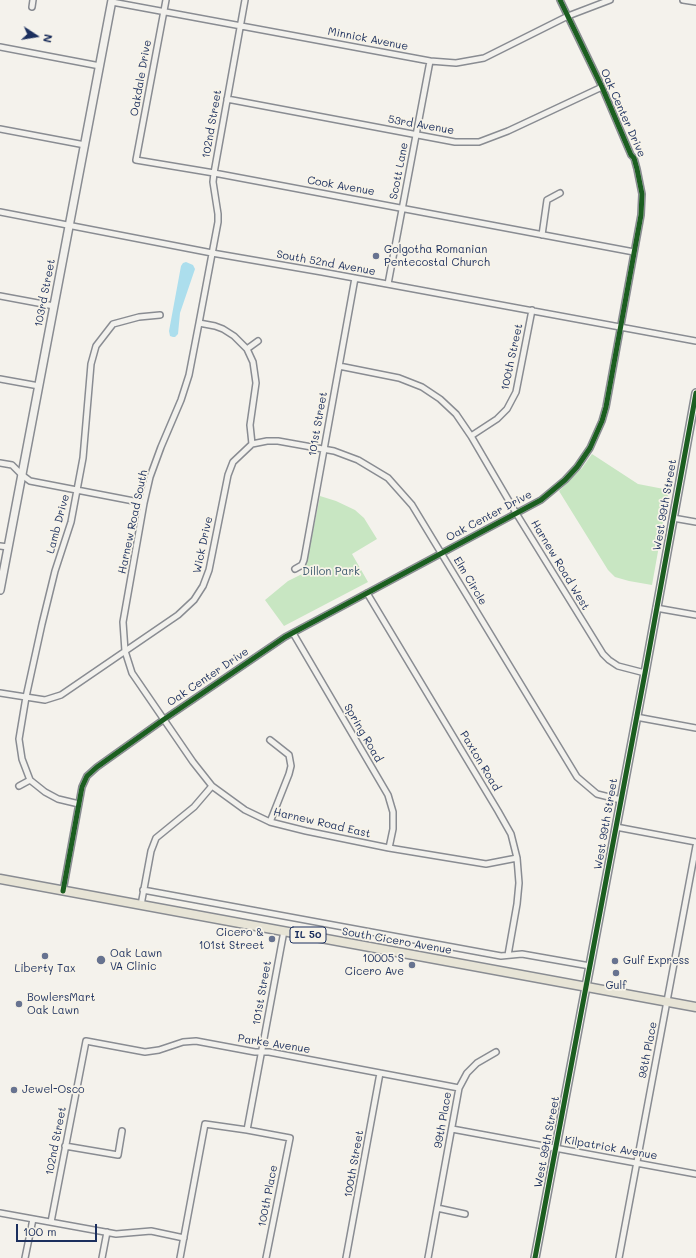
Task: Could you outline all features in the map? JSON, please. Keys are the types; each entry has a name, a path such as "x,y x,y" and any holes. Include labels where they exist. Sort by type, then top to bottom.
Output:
{"main road":[{"name":"South Cicero Avenue","path":"0,879 696,1007"}],"street":[{"path":"32,6 33,0"},
{"name":"Oakdale Drive","path":"136,160 166,0"},
{"name":"102nd Street","path":"212,253 218,222 213,182 214,173 245,0"},
{"name":"Oak Center Drive","path":"63,891 82,787 87,776 97,767 258,655 293,633 541,500 560,485 577,467 590,448 602,421 606,407 641,215 642,194 634,158 560,0"},
{"name":"Minnick Avenue","path":"112,1 430,61 456,64 484,58 568,16 610,0"},
{"path":"683,0 696,2"},
{"name":"103rd Street","path":"0,590 112,1"},
{"path":"0,47 100,66"},
{"name":"Scott Lane","path":"388,284 430,61"},
{"name":"53rd Avenue","path":"227,99 456,142 479,142 508,131 602,87"},
{"path":"0,129 85,145"},
{"name":"Cook Avenue","path":"136,160 214,173 634,252"},
{"path":"542,235 547,200 560,192"},
{"name":"South 52nd Avenue","path":"0,212 212,253 696,341"},
{"name":"Harnew Road South","path":"163,720 132,674 125,651 123,622 144,503 152,471 181,400 189,376 212,253"},
{"name":"101st Street","path":"295,569 302,565 304,560 355,278"},
{"path":"0,296 54,306"},
{"name":"100th Street","path":"471,436 497,419 507,409 516,392 532,310"},
{"name":"Lamb Drive","path":"30,780 22,759 19,739 26,697 53,579 71,522 83,458 91,364 96,346 113,324 139,317 160,315"},
{"path":"200,322 215,326 230,333 247,349 253,362 256,376 250,425 252,444"},
{"path":"247,349 258,341"},
{"name":"Harnew Road West","path":"339,366 399,378 422,387 440,399 456,414 471,436 516,513 603,654 608,660 618,666 645,673"},
{"path":"0,379 39,386"},
{"name":"West 99th Street","path":"535,1258 557,1148 673,518 693,425 696,393"},
{"name":"Elm Circle","path":"252,444 267,441 278,441 334,451 358,460 388,478 412,505 576,777 597,794 621,800"},
{"name":"Wick Drive","path":"0,693 45,700 61,695 178,615 194,600 207,579 228,475 234,462 252,444"},
{"path":"0,463 12,465 22,475 30,480 144,503"},
{"path":"673,518 696,522"},
{"path":"0,546 8,547"},
{"name":"Paxton Road","path":"367,593 511,834 517,858 519,883 508,955"},
{"path":"656,608 696,615"},
{"name":"Spring Road","path":"293,633 388,795 394,812 393,829 389,848"},
{"path":"636,717 696,728"},
{"name":"Harnew Road East","path":"163,720 192,762 212,786 245,810 270,822 389,848 486,864 517,858"},
{"path":"270,740 289,755 291,766 270,822"},
{"path":"19,786 30,780 45,792 58,799 79,804"},
{"path":"141,905 151,851 156,838 194,807 212,786"},
{"path":"616,827 696,842"},
{"name":"98th Place","path":"619,1258 696,846"},
{"name":"South Cicero Avenue","path":"143,890 501,956 522,954 590,966"},
{"name":"101st Street","path":"247,1130 284,931"},
{"name":"102nd Street","path":"51,1222 86,1041"},
{"name":"Parke Avenue","path":"86,1041 140,1052 159,1050 191,1041 255,1052 269,1052 459,1088"},
{"name":"99th Place","path":"428,1258 459,1088 467,1073 477,1063 496,1052"},
{"name":"100th Street","path":"346,1258 380,1073"},
{"path":"180,1258 205,1124 247,1130"},
{"name":"Kilpatrick Avenue","path":"452,1128 696,1174"},
{"name":"100th Place","path":"247,1130 290,1138 266,1258"},
{"path":"66,1146 118,1155 122,1131"},
{"path":"437,1208 465,1214"},
{"path":"0,1213 116,1234 151,1232 184,1238"},
{"path":"25,1258 33,1219"},
{"path":"102,1258 107,1232"}],"green space":[{"path":"592,454 638,484 669,490 652,585 615,577 608,570 559,491 582,468"},
{"name":"Dillon Park","path":"320,496 336,501 355,510 364,518 377,539 352,554 368,582 284,626 265,600 288,581 302,574 308,556"}],"water":[{"path":"186,262 193,265 195,269 180,313 178,334 173,337 170,336 169,331 181,266"}],"cycle path":[{"path":"63,891 82,787 87,776 97,767 285,637 541,500 565,480 577,467 590,448 602,421 606,407 641,215 642,194 634,158 631,155 602,87 560,0"},
{"path":"535,1258 696,393"}],"place":[{"name":"Golgotha Romanian Pentecostal Church","path":"376,256"},
{"name":"Cicero & 101st Street","path":"272,939"},
{"name":"Liberty Tax","path":"45,956"},
{"name":"Oak Lawn VA Clinic","path":"101,960"},
{"name":"Gulf Express","path":"615,961"},
{"name":"10005 S Cicero Ave","path":"412,965"},
{"name":"Gulf","path":"616,973"},
{"name":"BowlersMart Oak Lawn","path":"19,1004"},
{"name":"Jewel-Osco","path":"14,1090"}]}
